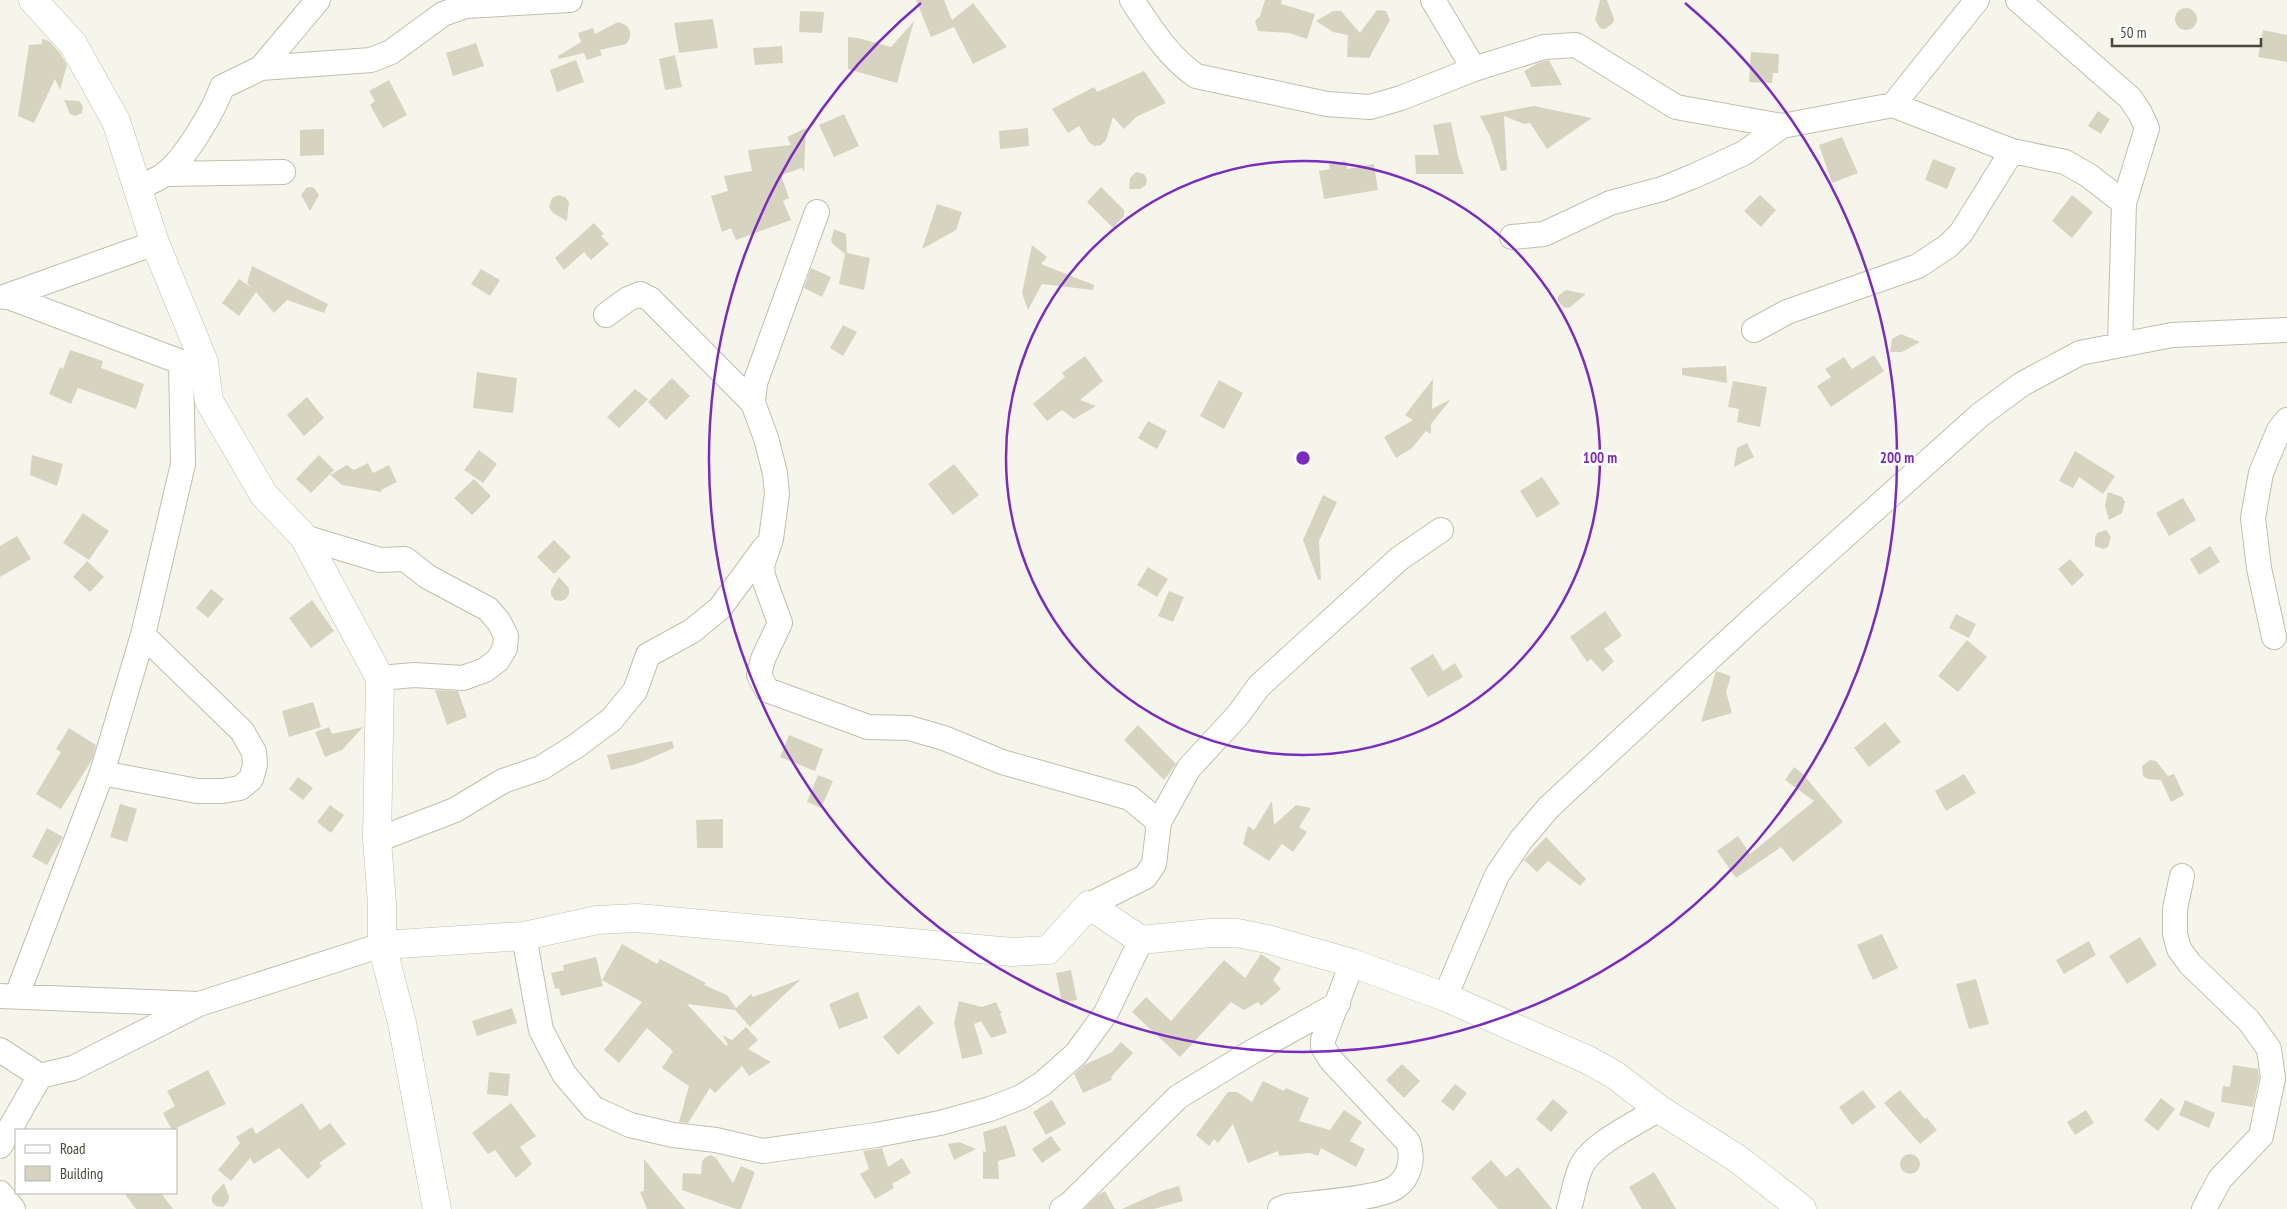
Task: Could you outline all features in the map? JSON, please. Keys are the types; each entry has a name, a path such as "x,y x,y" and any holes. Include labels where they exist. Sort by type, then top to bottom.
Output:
{"street":[{"path":"33,0 73,44 116,121 193,362 209,401 264,495 304,537 380,678 377,840 382,904 382,945 402,1023 437,1209"},
{"path":"261,68 318,0"},
{"path":"137,188 165,174 196,138 222,87 261,68 371,60 391,52 443,14 466,6 570,0"},
{"path":"1132,0 1163,46 1179,64 1196,76 1327,104 1370,107 1401,98 1474,69 1544,47 1576,45 1676,107 1782,126 1893,105 2012,151 2065,162 2088,175 2124,202"},
{"path":"1893,105 1977,0"},
{"path":"2018,0 2130,98 2147,128 2124,202 2120,345"},
{"path":"1430,1 1474,69"},
{"path":"1512,237 1544,234 1610,203 1662,189 1694,176 1744,153 1782,126"},
{"path":"1754,330 1787,312 1918,266 1934,256 1961,233 2012,151"},
{"path":"165,174 283,172"},
{"path":"753,402 755,383 817,212"},
{"path":"5,297 155,243"},
{"path":"606,315 628,299 640,294 650,299 753,402 766,438 775,473 777,494 771,539 762,565 780,623 763,659 759,675 767,690 868,727 908,728 944,738 1002,762 1130,798 1159,822"},
{"path":"5,297 193,362"},
{"path":"1445,997 1497,875 1521,840 1549,807 1750,621 1980,415 2022,384 2080,353 2172,336 2287,330"},
{"path":"193,362 184,464 143,635 102,773 9,995 199,1004"},
{"path":"2274,637 2259,568 2253,518 2261,473 2280,430 2287,420"},
{"path":"0,1146 40,1076 73,1068 199,1004 382,945 524,936 597,920 637,918 1012,952 1048,950 1089,906 1145,877 1154,864 1159,822 1190,768 1238,715 1259,686 1400,558 1440,530"},
{"path":"304,537 380,560 405,559 428,577 488,609 506,636 505,648 498,660 485,670 464,678 414,675 380,678"},
{"path":"377,840 455,810 503,780 541,768 576,746 611,720 635,691 648,655 692,631 720,608 771,539"},
{"path":"102,773 198,791 223,791 240,788 251,779 255,766 254,752 242,731 143,635"},
{"path":"2182,876 2175,909 2175,934 2179,950 2190,964 2249,1021 2269,1049 2273,1078 2262,1136 2220,1179 2204,1209"},
{"path":"1089,906 1141,940 1210,933 1237,933 1267,939 1352,963 1445,997 1588,1060 1615,1075 1659,1109 1738,1159 1802,1209"},
{"path":"524,936 541,1030 564,1074 593,1108 630,1125 673,1135 716,1140 763,1150 876,1135 940,1123 990,1109 1021,1097 1042,1084 1076,1054 1106,1013 1141,940"},
{"path":"1280,1209 1288,1206 1381,1194 1396,1188 1406,1178 1410,1165 1412,1153 1408,1142 1331,1060 1323,1047 1323,1040 1352,963"},
{"path":"1062,1209 1071,1203 1178,1097 1250,1053 1338,1004"},
{"path":"0,1050 40,1076"},
{"path":"1569,1209 1581,1167 1589,1156 1604,1144 1659,1109"},
{"path":"0,1192 13,1209"}],"building":[{"path":"916,0 944,0 952,20 973,3 1007,47 973,64 954,27 931,37"},
{"path":"1265,0 1282,0 1281,4 1315,14 1307,39 1289,33 1258,31 1255,21 1260,16"},
{"path":"1600,0 1607,0 1614,19 1613,23 1605,29 1600,28 1595,20"},
{"path":"2186,8 2194,11 2197,19 2194,27 2186,30 2178,27 2175,19 2178,11"},
{"path":"1377,10 1386,11 1390,20 1369,58 1347,57 1348,35 1333,32 1316,21 1333,11 1341,11 1360,33"},
{"path":"800,11 824,12 822,33 799,32"},
{"path":"713,19 718,48 679,53 674,23"},
{"path":"914,21 897,83 848,69 848,37 891,47"},
{"path":"618,22 626,25 630,31 630,38 626,44 600,50 602,55 587,60 584,53 559,59 558,56 581,42 578,33 593,28 595,34"},
{"path":"2263,30 2287,35 2287,62 2258,57"},
{"path":"42,39 49,41 60,53 67,65 60,90 55,79 34,123 18,116 29,45 42,44"},
{"path":"476,43 484,66 453,76 446,53"},
{"path":"782,46 783,63 755,65 753,48"},
{"path":"1751,52 1779,54 1778,73 1773,73 1772,83 1749,82"},
{"path":"675,55 682,87 665,90 659,59"},
{"path":"576,60 584,82 557,92 550,70"},
{"path":"1549,60 1562,85 1532,87 1524,71 1538,63"},
{"path":"1144,71 1166,103 1136,117 1124,129 1113,117 1106,140 1101,145 1094,146 1089,142 1079,126 1068,133 1052,109 1094,87 1097,92"},
{"path":"389,80 407,115 383,128 370,105 375,101 369,91"},
{"path":"64,100 79,101 83,106 82,113 75,116 70,114"},
{"path":"1534,106 1592,118 1547,149 1530,123 1524,124 1504,116 1507,170 1501,171 1490,136 1480,116"},
{"path":"2098,111 2110,119 2101,134 2088,126"},
{"path":"844,114 859,146 834,157 819,125"},
{"path":"1451,122 1464,174 1416,174 1415,155 1439,155 1433,125"},
{"path":"806,128 804,172 802,168 781,175 789,198 783,201 791,220 736,240 731,228 722,232 711,196 728,191 724,176 752,171 748,150 791,145 787,137"},
{"path":"1028,128 1029,146 1000,149 999,131"},
{"path":"324,129 324,155 300,156 300,130"},
{"path":"1842,137 1858,173 1832,183 1819,145"},
{"path":"1933,159 1956,168 1947,189 1925,180"},
{"path":"1346,161 1347,169 1374,164 1378,190 1324,199 1319,171 1330,169 1329,164"},
{"path":"1136,172 1144,174 1147,179 1146,185 1140,189 1129,189 1130,178"},
{"path":"1101,187 1124,210 1124,216 1113,228 1087,202"},
{"path":"306,188 314,188 319,195 310,211 301,195"},
{"path":"558,195 565,197 569,202 567,221 553,213 549,207 552,198"},
{"path":"1760,195 1776,210 1761,227 1744,211"},
{"path":"2072,195 2093,212 2072,238 2052,221"},
{"path":"937,204 962,212 956,230 922,249"},
{"path":"594,223 604,234 601,236 609,244 591,260 584,252 564,270 555,258"},
{"path":"834,229 846,234 847,253 870,258 864,290 839,284 845,254 831,240"},
{"path":"1032,245 1047,257 1041,264 1094,285 1093,290 1042,284 1028,310 1022,293"},
{"path":"252,266 328,304 324,313 287,300 274,313 256,292 239,316 222,303 239,279 252,288 247,283"},
{"path":"811,268 831,277 822,297 804,288"},
{"path":"481,269 500,280 490,296 471,284"},
{"path":"1566,290 1586,294 1570,307 1565,308 1558,301 1558,296"},
{"path":"843,325 857,332 843,356 830,348"},
{"path":"1901,334 1920,342 1902,352 1890,352 1892,339"},
{"path":"70,350 103,361 101,368 144,384 136,409 78,388 71,404 49,394 60,367 63,369"},
{"path":"1874,355 1884,371 1831,407 1817,386 1831,377 1825,369 1844,357 1852,369"},
{"path":"1085,356 1103,381 1080,400 1096,406 1074,419 1062,410 1047,421 1033,404 1065,377 1062,373"},
{"path":"1726,366 1727,383 1682,375 1682,368"},
{"path":"477,372 517,378 513,413 473,408"},
{"path":"672,378 690,396 666,420 648,402"},
{"path":"1433,379 1432,409 1451,399 1431,424 1431,434 1426,431 1412,448 1396,458 1384,437 1413,420 1405,415"},
{"path":"1219,380 1243,393 1224,429 1200,416"},
{"path":"1733,381 1767,387 1760,427 1737,422 1739,409 1728,407"},
{"path":"635,389 648,399 619,428 607,417"},
{"path":"307,397 324,418 304,436 287,415"},
{"path":"1148,421 1167,431 1157,449 1138,438"},
{"path":"1747,443 1754,457 1734,467 1737,448"},
{"path":"479,450 497,464 483,483 464,470"},
{"path":"2075,451 2115,476 2103,494 2079,477 2073,488 2059,481"},
{"path":"32,455 63,464 57,486 30,475"},
{"path":"319,455 334,470 311,493 296,479"},
{"path":"368,463 373,473 389,465 397,482 381,490 382,492 342,485 330,475 347,465 354,470"},
{"path":"954,464 979,495 953,515 928,484"},
{"path":"1542,477 1560,504 1537,518 1520,491"},
{"path":"474,479 491,496 472,515 454,498"},
{"path":"2108,492 2122,497 2125,502 2122,513 2109,520 2105,506"},
{"path":"1323,495 1337,502 1319,541 1321,579 1318,580 1303,540"},
{"path":"2183,498 2196,520 2169,536 2156,513"},
{"path":"83,513 109,531 89,560 63,543"},
{"path":"2106,530 2111,537 2108,547 2103,549 2095,546 2097,533"},
{"path":"17,536 31,559 0,577 0,546"},
{"path":"554,540 571,557 554,574 537,557"},
{"path":"2210,546 2220,562 2199,575 2190,559"},
{"path":"2070,559 2084,575 2072,586 2058,569"},
{"path":"87,561 104,577 90,592 73,577"},
{"path":"1148,567 1168,579 1157,597 1137,585"},
{"path":"559,577 569,588 569,594 566,599 561,601 555,600 551,595 551,590"},
{"path":"211,589 224,599 208,618 196,608"},
{"path":"1169,591 1184,597 1173,622 1158,616"},
{"path":"312,600 334,631 311,648 289,618"},
{"path":"1605,611 1622,636 1604,649 1614,661 1603,672 1591,659 1587,662 1570,637"},
{"path":"1956,614 1976,624 1969,638 1949,628"},
{"path":"1967,640 1987,657 1958,692 1938,676"},
{"path":"1433,654 1443,671 1455,663 1463,677 1428,697 1410,668"},
{"path":"1716,671 1731,676 1726,692 1732,713 1701,722"},
{"path":"435,690 458,691 467,717 447,725"},
{"path":"313,702 321,727 289,737 282,711"},
{"path":"1885,722 1901,742 1869,767 1854,748"},
{"path":"1138,725 1176,764 1164,780 1124,740"},
{"path":"329,727 332,734 363,727 342,750 325,757 315,732"},
{"path":"69,728 96,745 92,760 61,809 36,794 61,752 56,749"},
{"path":"789,735 823,749 815,771 780,757"},
{"path":"672,741 674,748 637,764 611,770 607,755"},
{"path":"2150,760 2156,761 2168,776 2174,774 2184,795 2171,802 2161,780 2148,779 2143,776 2142,766"},
{"path":"1794,767 1802,773 1843,822 1793,862 1781,847 1736,878 1717,851 1738,836 1750,854 1814,801 1785,780"},
{"path":"1964,774 1976,793 1946,811 1935,791"},
{"path":"818,775 833,781 821,808 807,802"},
{"path":"298,777 313,788 303,800 289,789"},
{"path":"1272,801 1274,825 1296,805 1311,808 1299,827 1307,832 1293,852 1282,844 1269,861 1243,844 1248,826 1254,830"},
{"path":"120,804 137,809 127,842 110,837"},
{"path":"330,805 344,815 331,833 317,822"},
{"path":"723,819 723,848 697,848 696,820"},
{"path":"47,828 63,837 47,865 32,857"},
{"path":"1546,837 1586,879 1580,886 1548,861 1537,872 1524,860"},
{"path":"1882,934 1898,968 1873,980 1857,945"},
{"path":"2140,937 2157,965 2127,984 2109,956"},
{"path":"2089,941 2096,955 2064,974 2056,960"},
{"path":"622,944 657,964 660,959 706,983 704,985 727,995 736,1008 751,994 753,997 801,979 750,1027 735,1010 687,1004 726,1046 728,1044 722,1035 732,1040 746,1027 758,1040 748,1049 771,1062 749,1076 742,1066 715,1093 710,1088 688,1123 679,1122 689,1086 662,1068 673,1051 647,1028 619,1063 604,1050 642,1002 602,980"},
{"path":"1261,954 1281,968 1273,980 1281,989 1261,1006 1258,1002 1244,1010 1231,1002 1180,1057 1132,1012 1146,997 1171,1021 1224,960 1245,978"},
{"path":"596,957 603,986 561,996 559,988 555,989 551,973 564,970 563,965"},
{"path":"1071,970 1077,1000 1062,1003 1056,973"},
{"path":"1976,979 1989,1024 1969,1029 1956,984"},
{"path":"858,992 868,1018 839,1029 829,1004"},
{"path":"959,1001 982,1007 996,1002 1000,1011 1003,1012 1000,1013 1007,1033 991,1038 981,1021 974,1024 983,1054 962,1059 954,1023"},
{"path":"919,1005 934,1023 898,1055 883,1037"},
{"path":"512,1008 517,1023 477,1036 472,1021"},
{"path":"1121,1042 1133,1053 1111,1077 1112,1080 1083,1093 1074,1074 1084,1065 1112,1052"},
{"path":"1402,1064 1420,1081 1404,1098 1386,1080"},
{"path":"2233,1065 2258,1069 2259,1078 2253,1107 2221,1102 2223,1086 2230,1087"},
{"path":"208,1070 226,1104 171,1129 163,1113 175,1106 167,1091"},
{"path":"489,1072 510,1074 508,1096 487,1094"},
{"path":"1263,1081 1284,1091 1286,1088 1309,1098 1299,1121 1330,1130 1344,1110 1362,1122 1350,1141 1365,1149 1356,1167 1321,1148 1318,1156 1310,1153 1279,1156 1278,1151 1248,1163 1233,1124 1218,1143 1214,1139 1209,1146 1196,1135 1228,1092 1237,1092 1252,1102"},
{"path":"1455,1084 1467,1093 1453,1111 1441,1101"},
{"path":"1863,1090 1876,1107 1852,1125 1839,1107"},
{"path":"1900,1090 1937,1130 1920,1144 1884,1103"},
{"path":"2161,1098 2175,1109 2158,1131 2144,1120"},
{"path":"1553,1099 1568,1112 1551,1132 1536,1119"},
{"path":"1052,1100 1066,1124 1046,1135 1033,1112"},
{"path":"2185,1100 2215,1113 2209,1128 2179,1115"},
{"path":"302,1103 320,1130 330,1123 346,1144 319,1163 322,1166 308,1179 279,1148 254,1164 250,1158 231,1181 218,1170 240,1143 236,1137 252,1127 256,1134"},
{"path":"511,1103 536,1136 520,1147 532,1164 516,1178 495,1150 488,1154 472,1133"},
{"path":"2086,1110 2094,1123 2075,1135 2067,1122"},
{"path":"1006,1125 1016,1156 998,1161 999,1179 983,1179 983,1151 986,1152 983,1132"},
{"path":"1051,1136 1061,1150 1042,1163 1032,1149"},
{"path":"959,1142 976,1149 954,1160 948,1144"},
{"path":"882,1148 888,1167 902,1158 911,1173 892,1184 894,1188 875,1199 860,1174 869,1169 863,1151"},
{"path":"1910,1154 1917,1157 1920,1164 1917,1171 1910,1174 1903,1171 1900,1164 1903,1157"},
{"path":"711,1155 716,1158 733,1183 741,1166 755,1172 741,1209 736,1209 682,1190 683,1173 701,1174 702,1161"},
{"path":"644,1159 685,1209 647,1209 640,1192 644,1191"},
{"path":"1491,1160 1506,1177 1518,1167 1552,1209 1498,1209 1471,1178"},
{"path":"1654,1172 1676,1209 1642,1209 1629,1187"},
{"path":"224,1183 229,1197 228,1202 223,1207 216,1206 212,1202 212,1196"},
{"path":"1179,1186 1183,1201 1154,1209 1122,1209 1162,1191"},
{"path":"1105,1191 1115,1209 1084,1209 1098,1195"},
{"path":"125,1194 162,1194 173,1209 136,1209"}]}
